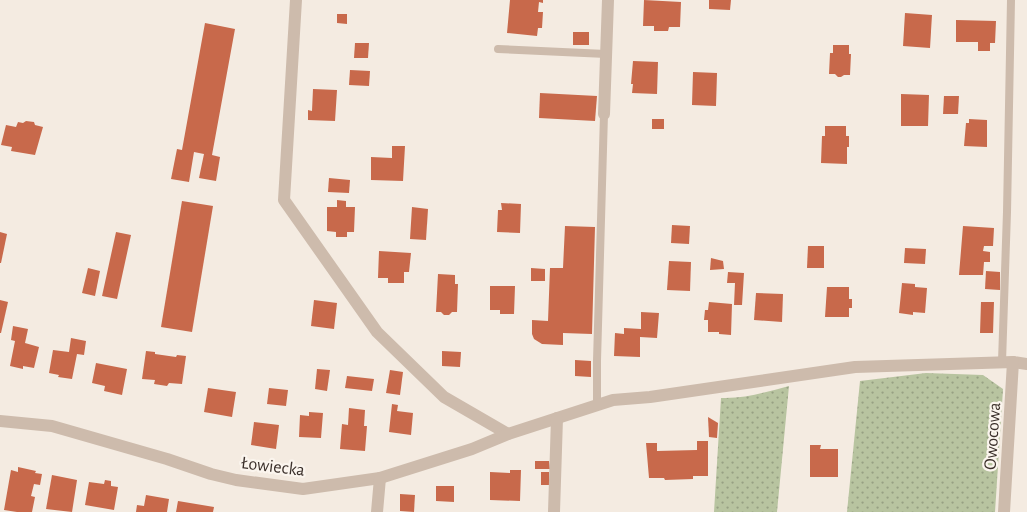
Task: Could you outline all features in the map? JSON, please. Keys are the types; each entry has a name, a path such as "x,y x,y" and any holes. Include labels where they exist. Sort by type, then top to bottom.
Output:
{"street":[{"path":"296,0 284,200 377,332 444,397 508,434"},
{"path":"604,114 608,0"},
{"name":"Łowiecka","path":"0,421 52,426 167,459 211,474 236,480 303,489 380,478 472,449 508,434 613,400 650,397 855,367 1008,362 1027,364"},
{"name":"Owocowa","path":"1004,512 1008,362"},
{"path":"554,512 557,418"},
{"path":"377,512 380,478"}],"lane":[{"path":"1008,362 1007,212 1011,0"},
{"path":"498,49 606,54"},
{"path":"597,404 596,361 604,114"}],"green space":[{"path":"926,373 983,375 1003,389 995,512 847,512 860,381"},
{"path":"789,386 777,512 714,512 721,398 764,393"}],"building":[{"path":"510,0 543,0 543,3 539,2 538,12 543,12 542,28 538,28 537,36 507,33"},
{"path":"644,0 681,2 680,27 669,27 668,31 654,31 654,26 643,26"},
{"path":"709,0 731,0 730,10 709,9"},
{"path":"905,13 932,15 930,48 903,46"},
{"path":"337,14 347,14 347,24 337,23"},
{"path":"956,20 996,21 995,43 990,43 990,51 978,51 978,42 956,42"},
{"path":"205,23 235,29 212,155 220,157 216,181 199,178 204,154 194,152 189,182 171,179 177,149 182,150"},
{"path":"573,32 589,32 589,45 573,45"},
{"path":"355,43 369,43 368,58 354,58"},
{"path":"833,45 849,45 849,54 851,54 850,75 838,77 835,74 829,74 830,53 833,53"},
{"path":"633,61 658,62 657,94 632,93"},
{"path":"350,70 370,71 369,86 349,85"},
{"path":"693,72 717,73 716,106 692,105"},
{"path":"313,89 337,90 335,121 308,120 308,110 312,111"},
{"path":"540,93 597,96 595,121 539,118"},
{"path":"901,94 929,95 928,126 901,126"},
{"path":"944,96 959,96 958,114 943,114"},
{"path":"652,119 664,119 664,129 652,129"},
{"path":"969,119 987,120 987,147 964,146 966,123 969,123"},
{"path":"26,121 34,122 35,125 43,127 35,155 11,151 12,147 1,145 6,125 16,127 18,122 23,123"},
{"path":"825,126 846,126 846,136 849,136 847,164 821,163 822,136 825,136"},
{"path":"392,146 405,146 403,181 371,180 371,157 392,158"},
{"path":"329,178 350,180 349,193 328,192"},
{"path":"337,200 346,201 346,207 355,207 354,232 347,232 347,237 336,237 336,232 327,231 327,207 337,207"},
{"path":"182,201 213,206 192,332 161,327"},
{"path":"501,203 521,204 520,233 497,232 498,210 502,210"},
{"path":"412,207 428,209 426,240 410,239"},
{"path":"672,225 690,226 689,244 671,243"},
{"path":"565,226 595,227 592,334 563,333 563,345 542,344 534,339 532,320 548,321 550,268 563,268"},
{"path":"963,226 994,228 993,246 984,246 983,251 990,252 990,262 984,262 983,275 959,275"},
{"path":"0,232 7,234 1,263 0,263"},
{"path":"116,232 131,235 117,299 102,296"},
{"path":"808,246 824,246 824,268 807,268"},
{"path":"905,248 926,249 925,264 904,263"},
{"path":"379,251 411,253 409,272 404,272 404,283 388,283 388,278 378,278"},
{"path":"711,258 723,261 724,269 710,270"},
{"path":"669,261 691,262 690,291 667,290"},
{"path":"88,268 100,271 95,296 82,293"},
{"path":"531,268 545,269 545,281 531,281"},
{"path":"986,271 1000,272 1000,290 985,289"},
{"path":"728,272 744,273 742,305 734,305 735,283 727,283"},
{"path":"438,274 455,275 455,284 458,284 457,312 444,315 441,312 436,312"},
{"path":"902,283 915,284 915,287 927,288 925,313 913,312 913,315 899,313"},
{"path":"490,286 515,286 514,314 500,314 500,310 490,310"},
{"path":"827,287 849,287 849,299 852,299 852,308 849,308 849,317 825,317"},
{"path":"756,293 783,294 782,322 754,320"},
{"path":"0,300 8,302 1,333 0,333"},
{"path":"314,300 337,303 334,329 311,326"},
{"path":"709,302 732,304 731,335 708,332 708,320 704,320 705,310 708,310"},
{"path":"981,302 994,302 993,333 980,333"},
{"path":"641,312 659,313 657,338 640,337 640,357 614,356 615,333 624,334 624,328 641,329"},
{"path":"13,326 28,329 25,343 39,347 34,368 23,366 23,369 10,366 15,341 11,340"},
{"path":"71,338 86,341 84,355 77,354 72,379 58,377 59,375 49,373 53,350 69,352"},
{"path":"146,351 176,357 177,355 186,356 182,384 169,383 167,386 154,384 155,380 142,379"},
{"path":"442,351 461,352 460,367 442,366"},
{"path":"575,360 591,361 591,377 575,376"},
{"path":"96,363 127,369 122,395 104,391 105,386 92,383"},
{"path":"317,369 330,370 327,391 315,389"},
{"path":"390,370 403,372 400,395 386,393"},
{"path":"347,376 374,379 372,391 345,388"},
{"path":"208,388 236,392 232,417 204,412"},
{"path":"269,388 288,390 286,406 267,404"},
{"path":"392,404 398,405 397,411 413,413 411,435 389,432"},
{"path":"349,408 365,410 364,426 367,426 365,451 340,449 342,424 348,425"},
{"path":"309,412 323,413 321,438 299,437 300,415 309,416"},
{"path":"708,417 718,423 717,438 709,437"},
{"path":"254,422 279,425 276,449 251,445"},
{"path":"697,441 708,441 708,476 693,476 693,479 665,480 664,478 649,478 646,443 657,443 657,451 697,450"},
{"path":"810,445 821,445 820,449 838,449 838,477 810,477"},
{"path":"535,461 549,461 550,469 535,469"},
{"path":"18,467 42,474 40,485 34,484 31,496 35,497 32,512 4,510 11,470 18,472"},
{"path":"510,470 521,470 520,501 490,500 490,472 510,473"},
{"path":"541,472 549,472 549,485 541,485"},
{"path":"52,475 77,480 72,512 46,509"},
{"path":"105,480 111,481 111,486 118,487 114,510 85,505 89,482 104,484"},
{"path":"436,486 454,486 454,502 436,501"},
{"path":"400,494 415,495 414,512 400,511"},
{"path":"146,495 169,499 167,512 136,512 137,505 144,506"},
{"path":"178,501 214,507 213,512 176,512"}]}
